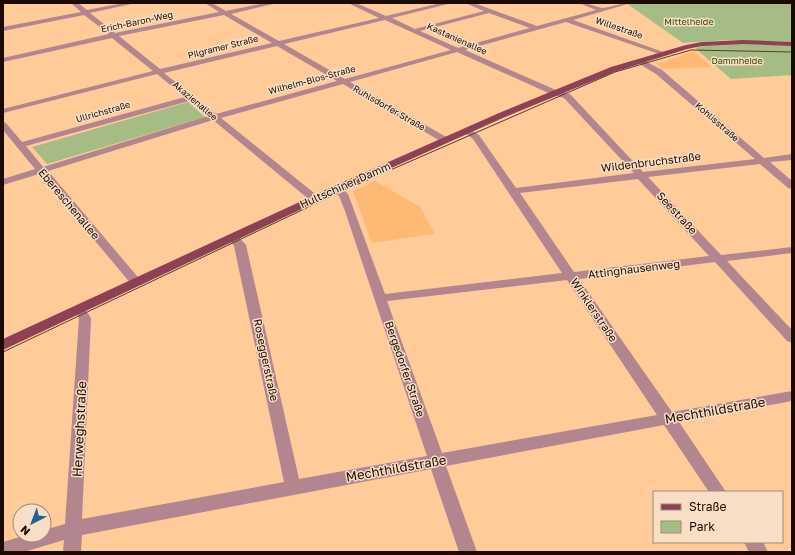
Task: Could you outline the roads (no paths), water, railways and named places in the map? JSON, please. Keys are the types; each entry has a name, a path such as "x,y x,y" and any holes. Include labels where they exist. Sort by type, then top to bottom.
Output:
{"main road":[{"name":"Hultschiner Damm","path":"3,345 336,189 445,140 614,69 696,45 730,42 792,44"}],"street":[{"name":"Akazienallee","path":"74,3 160,71 315,199"},
{"path":"3,29 133,3"},
{"name":"Ruhlsdorfer Straße","path":"208,3 445,140"},
{"name":"Erich-Baron-Weg","path":"3,60 115,35 274,3"},
{"name":"Kastanienallee","path":"350,3 557,93"},
{"name":"Pilgramer Straße","path":"3,111 160,71 449,3"},
{"path":"468,3 536,28"},
{"path":"582,3 603,10"},
{"name":"Wilhelm-Blos-Straße","path":"3,182 215,117 628,3"},
{"path":"413,31 490,11"},
{"name":"Willestraße","path":"567,20 664,54"},
{"name":"Kohlisstraße","path":"641,60 659,72 792,186"},
{"name":"Seestraße","path":"557,93 567,96 792,338"},
{"name":"Ullrichstraße","path":"20,146 191,98"},
{"name":"Ebereschenallee","path":"3,126 136,282"},
{"name":"Winklerstraße","path":"466,131 476,137 717,491"},
{"name":"Wildenbruchstraße","path":"513,191 792,157"},
{"name":"Bergedorfer Straße","path":"336,189 343,194 350,211 468,552"},
{"name":"Roseggerstraße","path":"233,237 239,242 240,245 293,487"},
{"name":"Attinghausenweg","path":"381,298 792,250"},
{"name":"Herweghstraße","path":"72,552 85,318 80,309"},
{"name":"Mechthildstraße","path":"3,550 74,529 293,487 792,396"},
{"path":"754,543 760,552"}],"tram line":[{"path":"3,352 340,192 615,72 691,50 792,52"}],"park label":[{"name":"Mittelheide","path":"689,22"},
{"name":"Dammheide","path":"737,61"}]}
